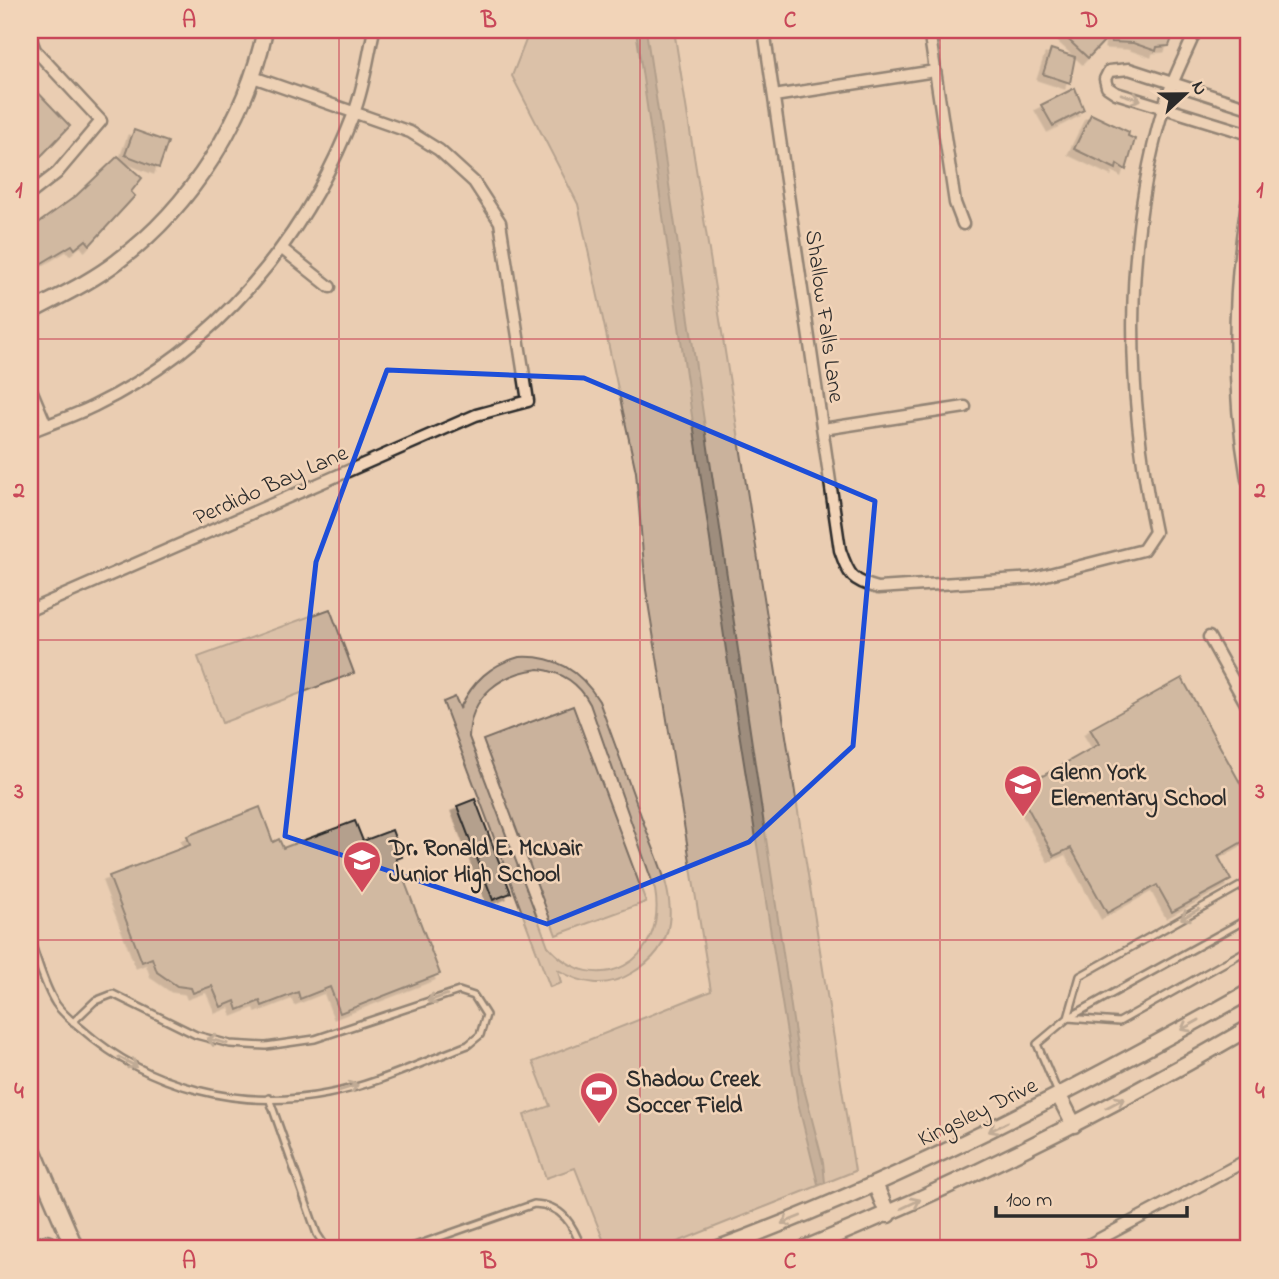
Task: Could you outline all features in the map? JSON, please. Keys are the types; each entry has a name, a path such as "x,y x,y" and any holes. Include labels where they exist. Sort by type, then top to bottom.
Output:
{"main road":[{"path":"30,312 88,282 154,230 209,162 253,77 265,30"},
{"path":"1249,203 1236,322 1241,424 1249,479"},
{"name":"Kingsley Drive","path":"716,1249 876,1186 1247,999"},
{"path":"803,1249 888,1215 1074,1125 1249,1028"},
{"path":"1059,1096 1074,1125"},
{"path":"30,1145 75,1249"},
{"path":"876,1186 888,1215"},
{"path":"33,1245 46,1244 61,1249"}],"street":[{"path":"30,432 105,400 140,380 225,315 257,281 306,213 355,111 374,30"},
{"name":"Shallow Falls Lane","path":"764,30 840,550 846,569 857,582 878,588 1034,578 1143,550 1155,532 1137,425 1132,353 1139,224 1163,107"},
{"path":"929,30 955,203 963,224"},
{"path":"1163,107 1196,30"},
{"path":"30,37 36,50 101,121 57,173 30,194"},
{"path":"1249,108 1118,68 1109,71 1105,79 1107,87 1115,93 1249,134"},
{"path":"774,96 935,71"},
{"path":"253,77 355,111"},
{"name":"Perdido Bay Lane","path":"30,610 476,415 528,401 500,222 474,182 439,150 410,132 355,111"},
{"path":"281,248 330,287"},
{"path":"30,387 46,425"},
{"path":"823,429 965,407"},
{"path":"1209,637 1249,709"},
{"path":"1081,1249 1096,1246 1249,1159"}],"lane":[{"path":"1068,1018 1080,976 1249,881"},
{"path":"1059,1096 1037,1045 1068,1018 1249,918"},
{"path":"30,940 52,997 73,1022 107,1049 169,1082 202,1092 269,1098 311,1097 350,1088 468,1045 483,1030 484,1009 470,993 459,992 323,1037 266,1046 230,1044 196,1035 113,994 95,1001 73,1022"},
{"path":"1068,1018 1119,1022 1249,949"},
{"path":"269,1098 317,1234 327,1249"},
{"path":"406,1249 534,1204 550,1206 564,1215 582,1249"}],"highlighted area":[{"path":"387,370 584,378 875,501 853,746 749,842 547,924 285,836 316,562"}],"shaded area":[{"path":"530,30 674,30 855,1171 660,1249 607,1249 575,1168 546,1178 524,1115 550,1106 533,1062 711,991 646,590 636,472 578,204 512,76"},
{"path":"636,30 646,30 802,1081 823,1162 825,1183 818,1184 798,1103 726,650"},
{"path":"330,609 354,673 222,723 198,657"},
{"path":"532,657 555,662 575,673 592,690 599,701 662,871 670,910 665,939 639,969 622,978 594,983 576,979 558,970 561,983 550,987 443,702 455,697 460,708 484,675 509,660","holes":["525,671 548,671 569,680 581,690 590,704 655,890 656,915 651,937 640,954 624,966 606,972 587,971 567,963 548,946 469,737 475,710 490,689 500,681"]},
{"path":"573,706 646,902 556,935 483,740"}],"building":[{"path":"1058,30 1096,30 1106,39 1088,58"},
{"path":"1112,30 1175,30 1169,46 1157,47 1156,51 1133,43 1111,42"},
{"path":"1051,49 1075,57 1070,83 1043,74"},
{"path":"30,84 70,126 41,156 30,145"},
{"path":"1075,88 1084,110 1053,126 1041,105"},
{"path":"1091,114 1129,132 1128,136 1135,139 1126,170 1117,164 1116,169 1074,149"},
{"path":"134,130 168,142 159,168 125,155"},
{"path":"118,156 142,178 131,192 135,196 90,245 86,240 75,249 72,245 30,270 30,229 76,196"},
{"path":"1182,678 1249,799 1249,838 1218,856 1231,880 1172,912 1157,885 1107,913 1071,848 1054,856 1018,790 1099,744 1090,729"},
{"path":"475,799 511,893 493,900 457,806"},
{"path":"260,807 273,842 279,839 283,848 355,821 363,841 392,830 402,857 396,859 440,974 340,1013 330,987 300,999 298,992 262,1006 260,1001 238,1010 235,1001 221,1007 212,986 193,993 191,988 177,986 157,972 152,958 142,962 109,876 190,845 187,836"}],"place":[{"name":"Glenn York Elementary School","path":"1023,818"},
{"name":"Dr. Ronald E. McNair Junior High School","path":"362,894"},
{"name":"Shadow Creek Soccer Field","path":"599,1125"}]}
